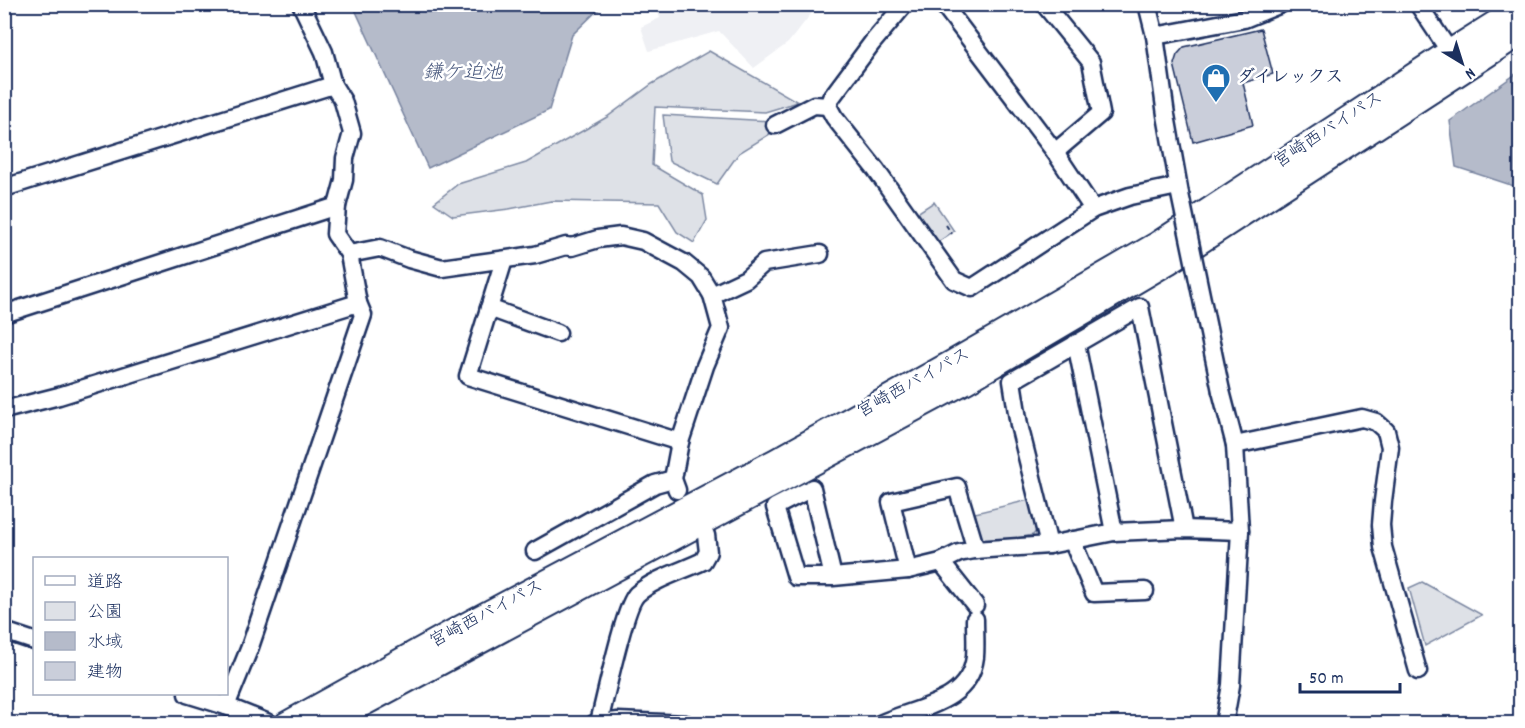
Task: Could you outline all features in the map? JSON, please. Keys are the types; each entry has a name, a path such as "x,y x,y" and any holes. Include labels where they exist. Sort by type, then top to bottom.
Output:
{"highway":[{"name":"宮崎西バイパス","path":"287,723 776,461 1148,250 1492,39 1521,8"},
{"name":"宮崎西バイパス","path":"1492,39 1521,33"},
{"name":"宮崎西バイパス","path":"325,723 966,381 1168,262 1456,61"}],"street":[{"path":"226,706 250,647 363,315 358,303 349,254 335,234 337,206 344,180 345,158 352,133 343,101 333,85 324,52 302,4"},
{"path":"905,4 872,43 831,98 828,106 954,280 972,288 1094,209 1130,195 1179,190"},
{"path":"943,4 1055,152 1094,209"},
{"path":"1044,4 1091,62 1101,113 1055,152"},
{"path":"1147,4 1155,36 1179,190 1221,391 1235,445 1240,531 1231,685 1224,723"},
{"path":"1155,36 1244,19 1281,4"},
{"path":"1418,4 1456,61"},
{"path":"4,188 333,85"},
{"path":"775,125 814,105 828,106"},
{"path":"4,314 337,206"},
{"path":"349,254 380,248 442,268 504,260 621,236 643,241 684,263 701,277 712,295 721,327 705,366 680,442 675,484 655,484 536,550"},
{"path":"712,295 746,279 764,263 820,254"},
{"path":"504,260 468,376 680,442"},
{"path":"4,410 59,396 358,303"},
{"path":"489,308 558,333"},
{"path":"1049,544 1019,425 1012,381 1140,308 1184,529"},
{"path":"1076,343 1114,532"},
{"path":"1235,445 1362,418 1376,422 1386,431 1390,447 1383,501 1383,547 1418,671"},
{"path":"908,570 891,502 957,487 976,550"},
{"path":"833,577 812,488 775,507 796,577 833,577 908,570 941,562 958,553 1049,544 1114,532 1184,529 1240,531"},
{"path":"686,723 597,723 623,626 634,596 646,587 703,561 708,552 706,535"},
{"path":"1072,540 1094,593 1145,591"},
{"path":"880,723 940,702 964,685 970,676 975,658 975,612 941,562"},
{"path":"4,630 33,641"},
{"path":"193,695 271,723"},
{"path":"352,723 356,708 365,703"}],"path":[{"path":"946,225 952,234"},
{"path":"949,230 953,227"}],"shaded area":[{"path":"655,5 809,5 811,14 788,43 754,68 719,31 649,51 641,27 660,18"}],"green space":[{"path":"709,51 798,102 765,112 655,107 652,165 703,195 707,220 694,243 677,232 659,203 551,201 453,216 434,203 458,184 526,163 607,117 652,84"},
{"path":"663,115 771,121 778,129 739,153 717,184 669,161"},
{"path":"934,202 954,231 935,244 914,215"},
{"path":"1029,500 1036,531 1033,535 984,544 981,541 975,513"},
{"path":"1422,582 1482,615 1425,646 1409,588"}],"water":[{"name":"鎌ケ迫池","path":"353,5 603,5 572,35 549,110 428,168"},
{"path":"1520,71 1520,188 1456,167 1450,121"}],"building":[{"name":"ダイレックス","path":"1261,29 1273,74 1243,83 1253,125 1193,142 1174,64 1177,55 1184,47"}],"place":[{"name":"ダイレックス","path":"1216,104"}]}
